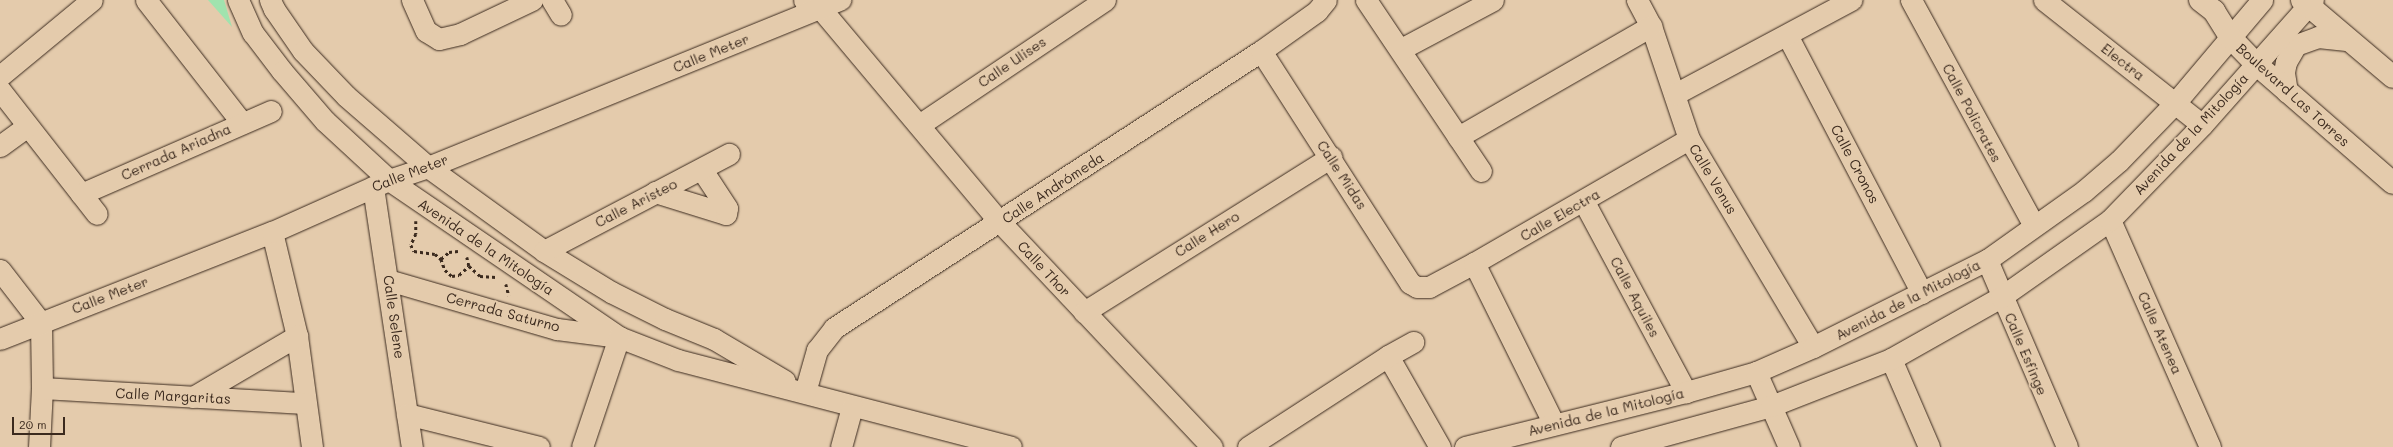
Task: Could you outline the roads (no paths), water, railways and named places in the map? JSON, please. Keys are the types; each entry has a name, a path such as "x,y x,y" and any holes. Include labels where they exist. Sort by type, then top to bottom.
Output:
{"main road":[{"name":"Boulevard Las Torres","path":"2200,0 2236,30 2256,64 2393,183"},
{"path":"2308,2 2348,40 2393,77"}],"street":[{"path":"0,76 92,0"},
{"path":"146,0 242,124"},
{"name":"Avenida de la Mitología","path":"238,0 253,32 282,71 381,184 416,198 619,338 678,360 805,392 852,407 1011,447"},
{"name":"Avenida de la Mitología","path":"270,0 274,9 303,51 346,96 428,167 544,251 611,292 665,320 714,339 805,392"},
{"path":"412,0 426,31 439,39 460,34 532,0"},
{"name":"Calle Meter","path":"0,339 272,232 381,184 428,167 813,5 840,0"},
{"name":"Calle Ulises","path":"919,125 1105,0"},
{"name":"Calle Andrómeda","path":"805,392 817,350 834,328 1000,222 1261,51 1317,11 1326,0"},
{"path":"1366,0 1401,49 1481,171"},
{"path":"1401,49 1493,0"},
{"name":"Calle Venus","path":"1637,0 1652,26 1689,139 1813,348"},
{"path":"1674,94 1851,0"},
{"name":"Calle Policrates","path":"1911,0 2034,226"},
{"name":"Electra","path":"2044,0 2202,125"},
{"path":"2236,30 2244,0"},
{"name":"Avenida de la Mitología","path":"1465,447 1686,392 1756,372 1813,348 1987,260 2084,191 2119,161 2175,103 2262,0"},
{"name":"Avenida de la Mitología","path":"1621,447 1645,444 1771,406 1891,359 2002,297 2110,220 2202,125 2308,2"},
{"name":"Calle Thor","path":"813,5 919,125 1000,222 1212,447"},
{"path":"1458,136 1652,26"},
{"name":"Calle Cronos","path":"1787,35 1922,293"},
{"path":"2287,92 2284,72 2286,62 2296,45 2318,37 2348,40"},
{"name":"Calle Midas","path":"1261,51 1410,283 1416,287 1429,287"},
{"path":"0,90 97,214"},
{"name":"Cerrada Ariadna","path":"81,194 271,111"},
{"path":"0,146 28,126"},
{"name":"Calle Electra","path":"1429,287 1584,202 1689,139"},
{"name":"Calle Aristeo","path":"544,251 655,192 702,170 729,154"},
{"name":"Calle Hero","path":"1084,312 1330,157"},
{"path":"655,192 720,214 726,214 727,208 702,170"},
{"name":"Calle Selene","path":"381,184 388,280 412,447"},
{"name":"Calle Aquiles","path":"1584,202 1686,392"},
{"name":"Calle Atenea","path":"2110,220 2210,447"},
{"path":"272,232 297,336 312,447"},
{"name":"Calle Esfinge","path":"1987,260 2066,447"},
{"path":"1474,263 1554,424"},
{"path":"0,270 41,322 42,388 39,447"},
{"name":"Cerrada Saturno","path":"388,280 557,329 619,338"},
{"path":"192,397 297,336"},
{"path":"582,447 619,338"},
{"path":"1248,447 1388,356 1413,342"},
{"path":"1388,356 1440,447"},
{"path":"1891,359 1929,447"},
{"path":"1756,372 1789,447"},
{"name":"Calle Margaritas","path":"42,388 305,403"},
{"path":"841,447 852,407"},
{"path":"407,414 539,447"}]}
